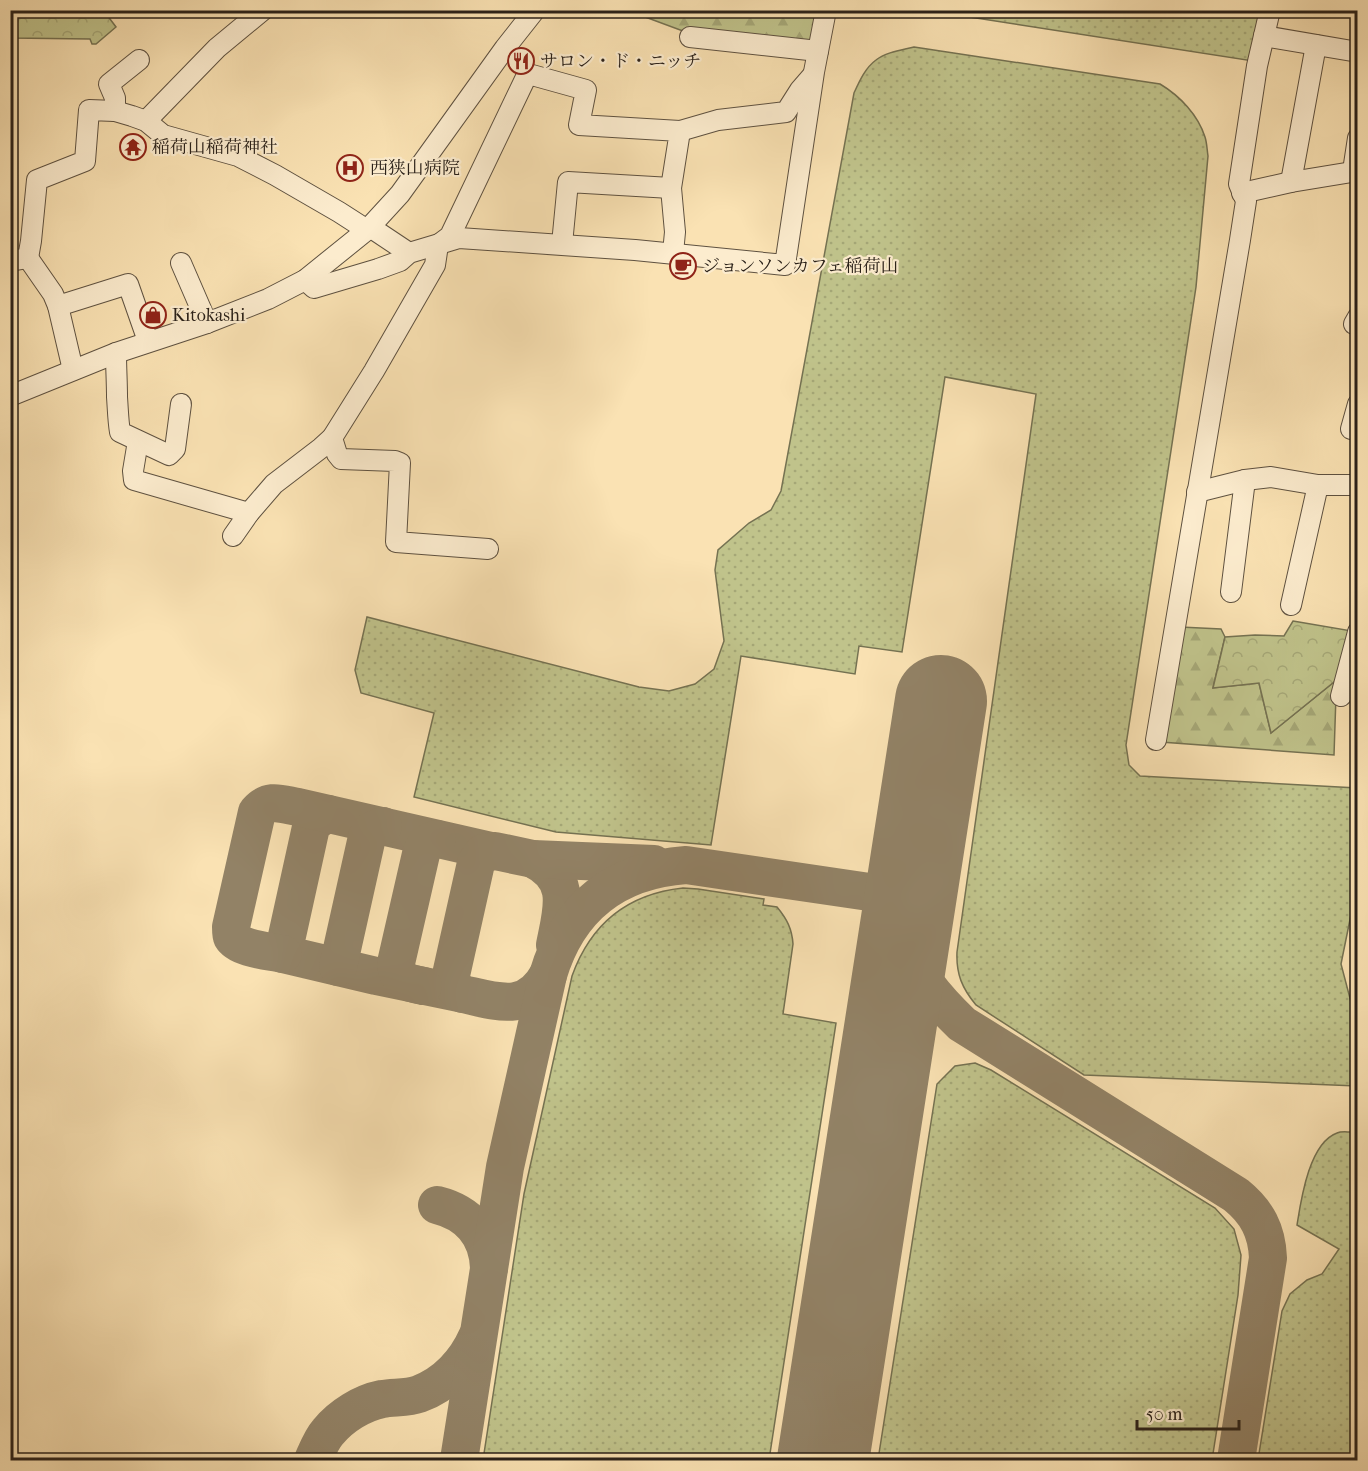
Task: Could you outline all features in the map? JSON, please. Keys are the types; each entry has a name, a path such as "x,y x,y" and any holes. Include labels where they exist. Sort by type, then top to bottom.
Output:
{"street":[{"path":"146,121 217,48 263,10"},
{"path":"10,396 116,353 268,299 305,280 369,228 400,195 505,48 535,10"},
{"path":"305,280 315,288 400,261 409,253 459,238 673,253 785,265 814,72 826,10"},
{"path":"1156,740 1246,201 1239,184 1257,66 1270,10"},
{"path":"1264,36 1358,52"},
{"path":"690,37 818,51"},
{"path":"1291,182 1316,45"},
{"path":"115,111 115,98 109,84 139,60"},
{"path":"232,536 274,483 332,438 374,371 435,265 438,245 450,236 527,75 586,90 579,125 680,131 718,120 786,112 814,72"},
{"path":"73,370 53,294 19,259 31,241 37,180 85,161 89,110 115,111 146,121 163,135 238,156 369,228 409,253"},
{"path":"673,253 675,232 671,188 680,131"},
{"path":"1242,193 1355,171 1358,138"},
{"path":"562,244 568,182 671,188"},
{"path":"181,263 207,322"},
{"path":"58,306 128,284 148,341"},
{"path":"1358,317 1354,324 1358,325"},
{"path":"116,353 115,381 120,432 169,455 176,449 181,404"},
{"path":"1358,404 1351,429 1358,431"},
{"path":"332,438 341,459 395,461 400,464 396,542 488,549"},
{"path":"138,441 133,471 134,480 249,513"},
{"path":"1197,492 1245,480 1271,477 1318,485 1358,485"},
{"path":"1231,592 1245,480"},
{"path":"1291,605 1318,485"},
{"path":"1341,696 1354,666 1357,636"}],"green space":[{"path":"11,10 104,11 116,27 96,44 92,44 90,39 11,38"},
{"path":"629,11 820,11 815,42 691,34"},
{"path":"931,11 1265,11 1253,61"},
{"path":"914,47 1160,84 1187,107 1202,129 1208,156 1196,287 1126,745 1129,765 1140,776 1357,788 1357,885 1341,964 1357,1025 1357,1086 1084,1075 976,1005 964,987 959,974 957,952 1036,394 945,377 902,652 859,646 855,674 741,656 711,845 556,832 414,797 434,713 361,693 355,670 367,617 639,687 669,691 695,684 714,669 724,641 715,570 718,550 749,523 771,510 781,491 854,93 872,63 889,53"},
{"path":"1293,621 1352,631 1341,671 1334,682 1271,733 1259,683 1213,688 1225,637 1284,636"},
{"path":"1180,627 1221,629 1225,637 1213,688 1259,683 1271,733 1334,682 1336,695 1334,755 1161,742"},
{"path":"683,888 764,899 763,905 777,907 788,924 793,944 783,1014 836,1023 769,1460 483,1460 524,1194 572,976 589,941 614,914 645,897"},
{"path":"975,1063 991,1070 1215,1208 1234,1229 1241,1255 1238,1295 1212,1460 878,1460 937,1084 955,1066"},
{"path":"1339,1132 1358,1133 1357,1460 1258,1460 1282,1311 1290,1294 1307,1280 1322,1274 1339,1249 1297,1225 1308,1173 1313,1160 1327,1139"}],"taxiway":[{"path":"283,954 241,944 232,937 231,933 257,812 266,805 271,803 286,805 491,851"},
{"path":"328,814 314,822 311,827 283,954 463,994"},
{"path":"338,967 367,837 371,831 383,826"},
{"path":"423,986 404,980 399,974 396,963 421,854 427,844 437,839"},
{"path":"548,975 531,995 511,1002 500,1002 463,994 453,984 451,975 476,863 483,853 495,851 533,859 654,864"},
{"path":"533,859 546,867 554,876 562,896 555,945"},
{"path":"459,1460 505,1167 548,975 568,930 582,912 598,896 617,884 661,868 686,865 910,898"},
{"path":"904,941 920,976 962,1024 1236,1195 1255,1215 1266,1239 1268,1258 1236,1460"},
{"path":"437,1205 458,1214 475,1227 485,1245 489,1268"},
{"path":"313,1460 326,1435 346,1416 374,1401 406,1397 429,1390 454,1371 467,1355 477,1337"}],"runway":[{"path":"823,1460 941,701"}],"place":[{"name":"サロン・ド・ニッチ","path":"521,61"},
{"name":"稲荷山稲荷神社","path":"133,147"},
{"name":"西狭山病院","path":"350,168"},
{"name":"ジョンソンカフェ稲荷山","path":"683,266"},
{"name":"Kitokashi","path":"153,315"}]}
